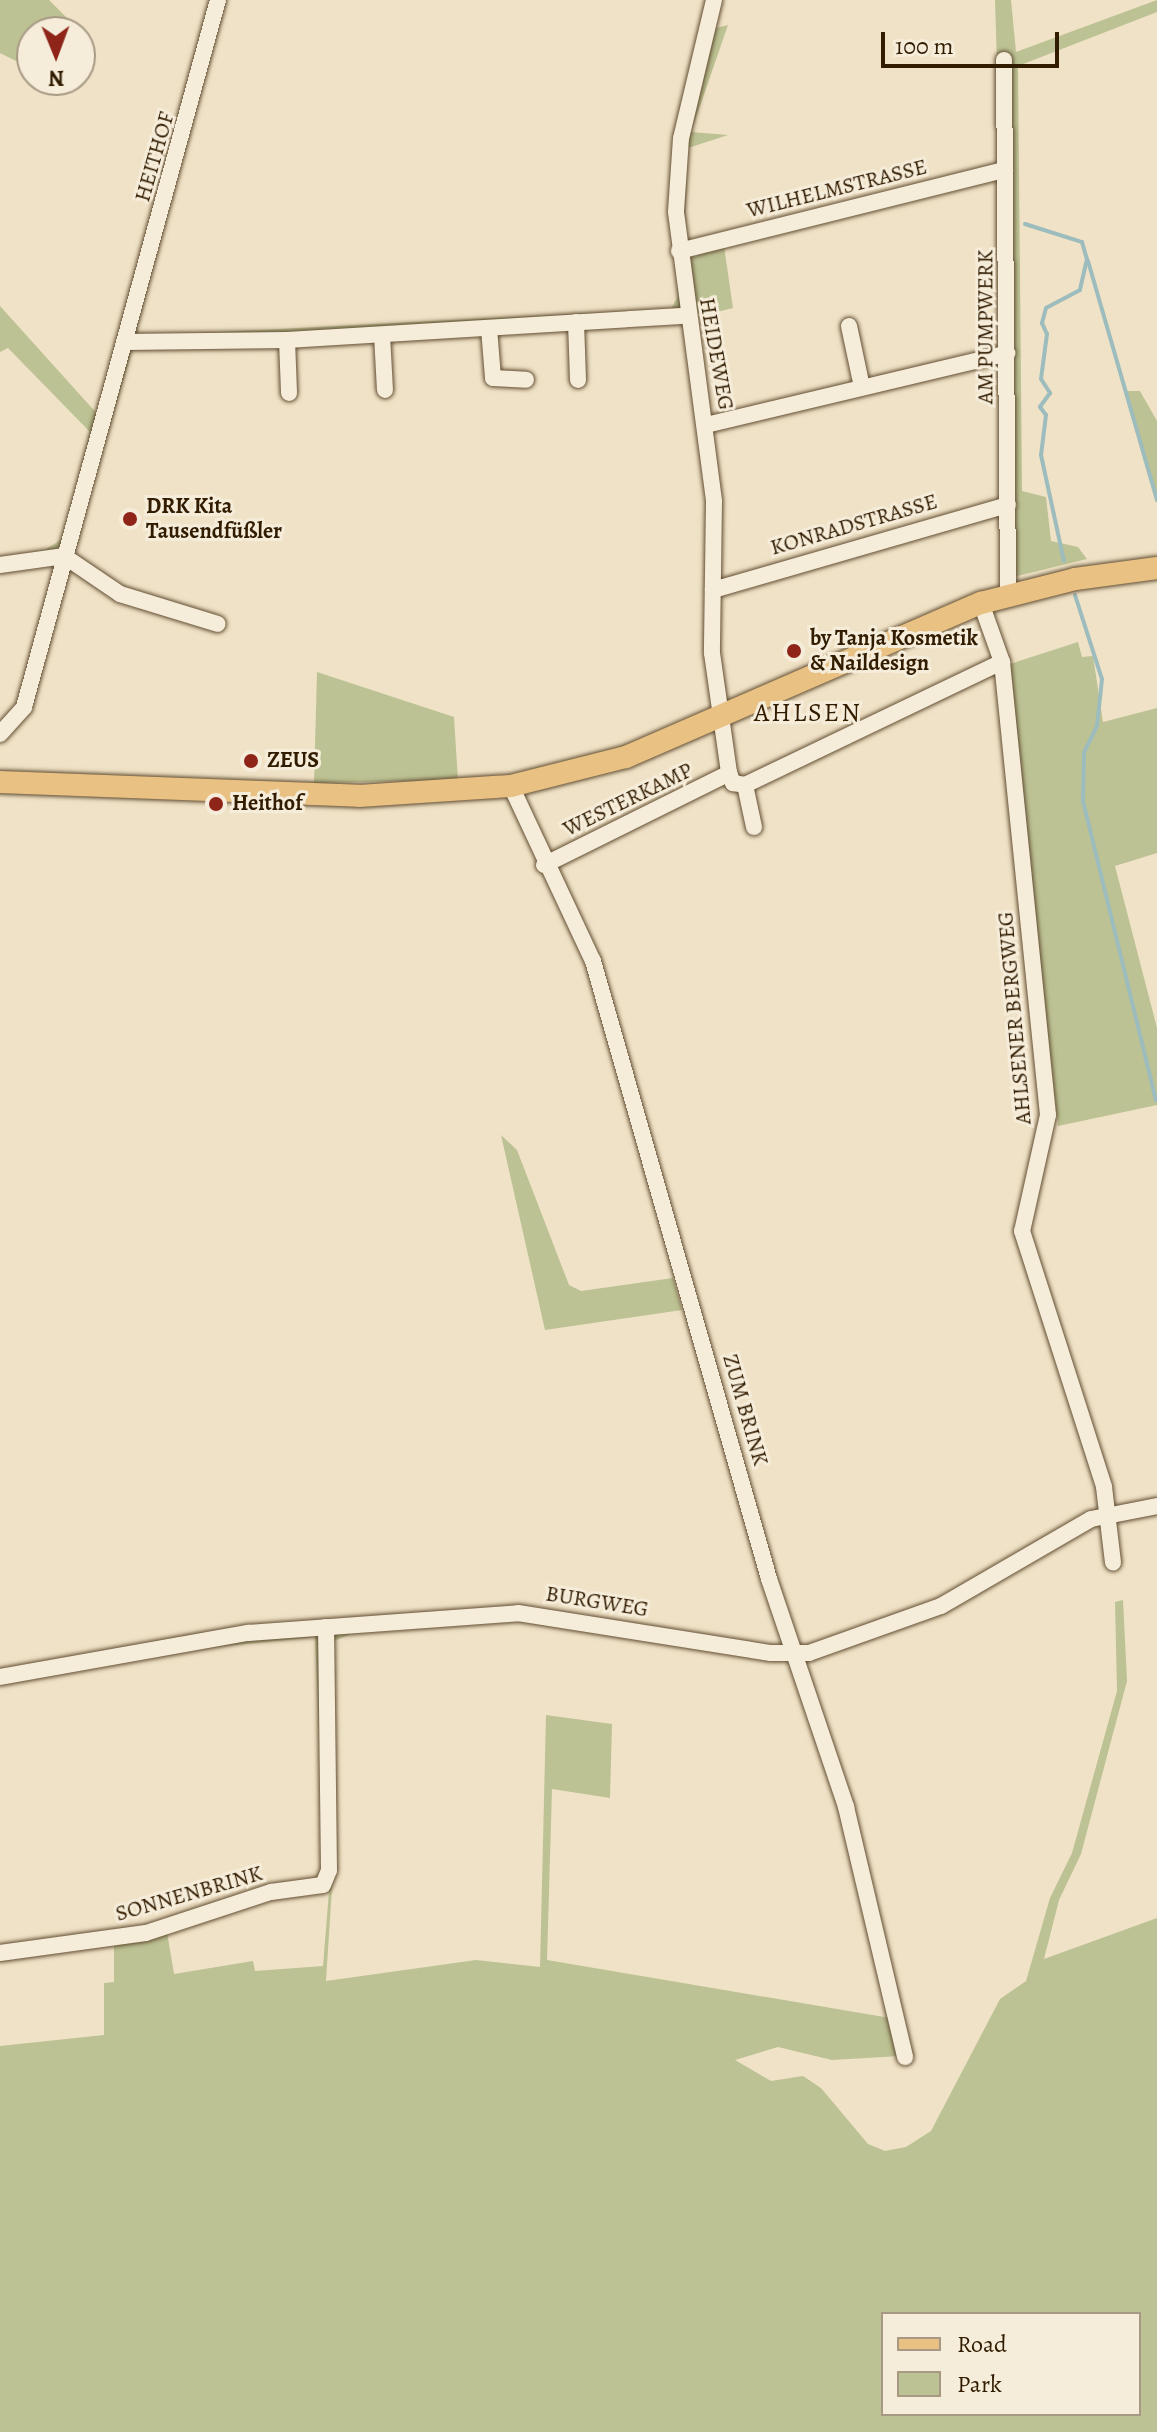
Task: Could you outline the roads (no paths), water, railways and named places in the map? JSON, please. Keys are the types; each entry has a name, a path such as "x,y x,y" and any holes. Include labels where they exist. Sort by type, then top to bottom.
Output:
{"main road":[{"path":"0,782 359,796 511,786 626,757 981,603 1008,594 1157,568"}],"street":[{"name":"HEITHOF","path":"0,734 24,707 218,0"},
{"name":"HEIDEWEG","path":"714,0 681,138 679,251 685,316 706,425 718,719"},
{"name":"AM PUMPWERK","path":"1004,60 1008,594"},
{"name":"WILHELMSTRASSE","path":"679,251 1005,170"},
{"path":"125,342 287,340 685,316"},
{"path":"576,322 578,380"},
{"path":"849,326 862,387"},
{"path":"489,328 493,378 526,380"},
{"path":"382,335 385,390"},
{"path":"287,340 289,393"},
{"path":"706,425 1008,353"},
{"name":"KONRADSTRASSE","path":"713,590 1008,505"},
{"path":"0,565 64,556 120,594 218,624"},
{"name":"AHLSENER BERGWEG","path":"981,603 1002,662 1048,1115 1022,1231 1109,1512 1113,1562"},
{"path":"754,827 745,785 1002,662"},
{"name":"WESTERKAMP","path":"718,719 733,783 745,785"},
{"name":"WESTERKAMP","path":"544,865 729,773"},
{"name":"ZUM BRINK","path":"511,786 544,865 593,961 794,1653 846,1807 905,2057"},
{"name":"BURGWEG","path":"0,1677 196,1640 326,1627 530,1613 794,1653 825,1649 941,1606 1109,1512 1157,1506"},
{"name":"SONNENBRINK","path":"0,1953 146,1933 271,1892 323,1885 329,1870 326,1627"}],"waterway":[{"path":"1025,224 1082,242 1087,259 1080,290 1046,308 1042,323 1047,334 1041,379 1050,393 1040,407 1046,415 1041,455 1064,561"},
{"path":"1088,261 1157,500"},
{"path":"1075,595 1102,679 1097,726 1084,753 1083,801 1156,1100"}],"place":[{"name":"DRK Kita Tausendfüßler","path":"130,519"},
{"name":"by Tanja Kosmetik & Naildesign","path":"794,651"},
{"name":"ZEUS","path":"251,761"},
{"name":"Heithof","path":"216,804"}],"district":[{"name":"AHLSEN","path":"808,713"}]}
